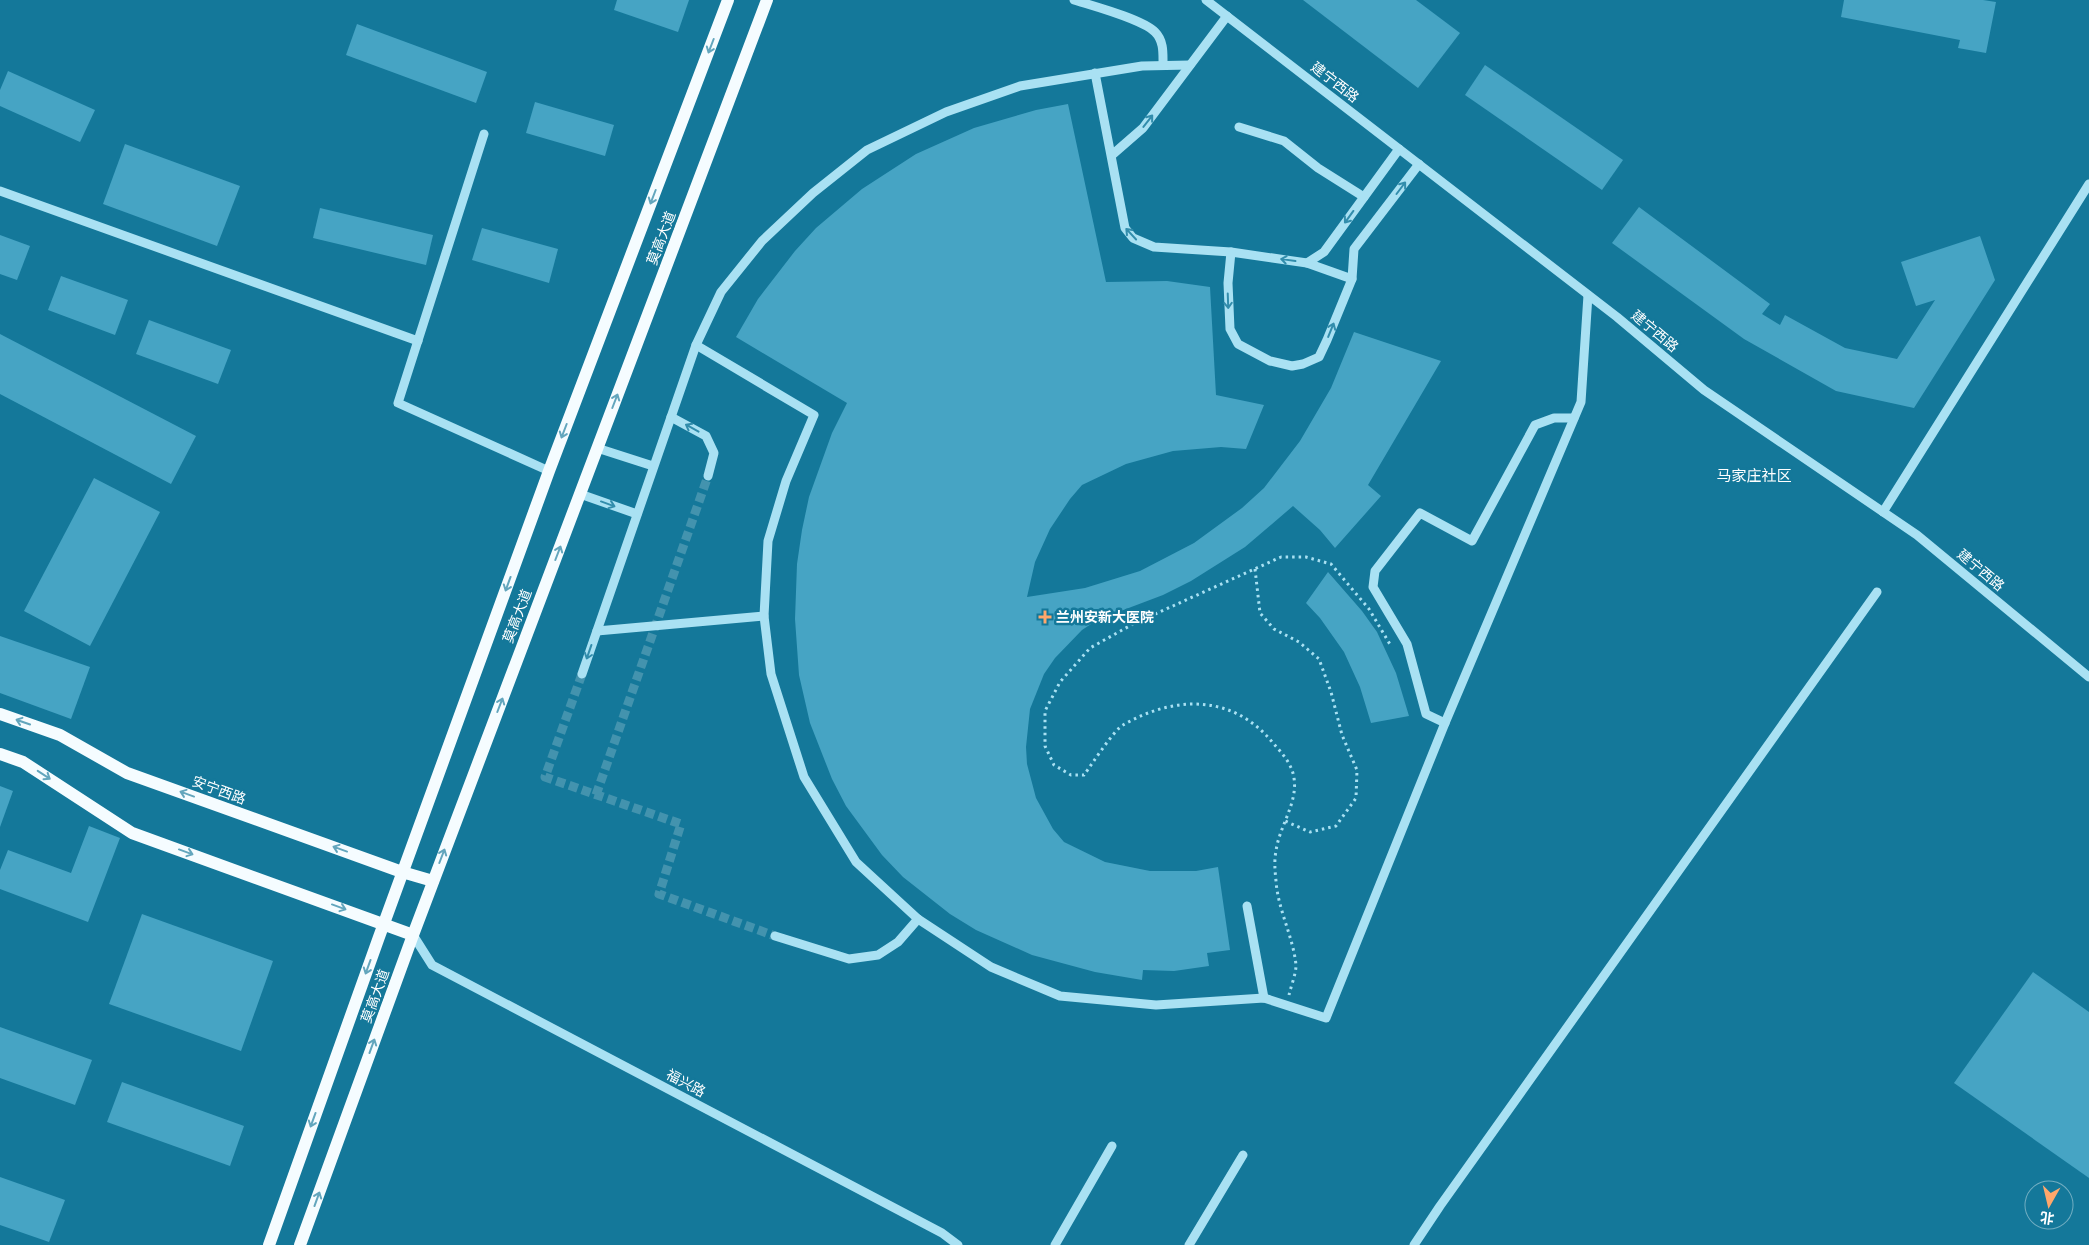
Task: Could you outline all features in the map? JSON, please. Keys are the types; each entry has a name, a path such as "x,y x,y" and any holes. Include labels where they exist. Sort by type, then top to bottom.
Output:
{"main road":[{"name":"莫高大道","path":"269,1245 402,872 549,471 728,0"},
{"name":"莫高大道","path":"300,1245 433,880 767,0"},
{"name":"安宁西路","path":"0,714 60,735 127,773 402,872 433,880"},
{"path":"0,754 23,762 132,833 413,935"}],"street":[{"path":"1074,0 1136,21 1154,31 1162,44 1163,65"},
{"name":"建宁西路","path":"1206,0 1588,295 1704,390 1917,535 2089,677"},
{"path":"1112,155 1143,128 1227,16"},
{"path":"582,674 696,345 721,292 762,241 813,193 867,150 946,112 1020,86 1142,66 1190,64"},
{"path":"1095,73 1125,228 1133,238 1154,247 1231,252 1307,263 1352,279"},
{"path":"1239,127 1284,142 1318,168 1364,197"},
{"path":"484,134 398,403 549,471"},
{"path":"1307,263 1324,252 1399,149"},
{"path":"1231,252 1228,283 1230,330 1238,344 1270,361 1292,366 1304,364 1319,356 1327,340 1352,279 1354,249 1419,164"},
{"path":"1883,512 2089,184"},
{"path":"0,191 418,341"},
{"path":"696,345 814,415 786,481 768,540 764,616 771,674 804,777 856,862 918,919 991,968 1060,996 1156,1005 1264,998 1326,1018 1445,723 1581,402 1588,295"},
{"path":"671,417 706,436 714,453 708,476"},
{"path":"1445,723 1426,714 1407,644 1373,587 1376,571 1420,513 1472,541 1535,425 1554,418 1574,418"},
{"path":"597,448 654,466"},
{"path":"580,494 637,514"},
{"path":"1414,1245 1877,592"},
{"path":"596,631 764,616"},
{"path":"1247,906 1264,998"},
{"path":"775,936 849,959 878,955 898,942 918,919"},
{"name":"福兴路","path":"413,935 432,965 942,1233 958,1245"},
{"path":"1055,1245 1112,1146"},
{"path":"1190,1245 1243,1156"}],"path":[{"path":"1287,1005 1296,967 1291,940 1276,891 1275,870 1276,850 1292,801 1294,778 1287,759 1268,736 1246,718 1230,709 1196,703 1169,705 1144,714 1121,726 1084,775 1072,774 1054,765 1045,746 1044,710 1060,682 1090,648 1133,624 1281,557 1306,557 1331,564 1369,609 1393,649"},
{"path":"1255,569 1260,613 1274,629 1299,642 1319,659 1331,692 1342,735 1357,770 1356,798 1336,826 1310,832 1285,821"}],"building":[{"path":"617,0 689,0 678,32 614,10"},
{"path":"1303,0 1416,0 1460,33 1418,88"},
{"path":"1844,0 1983,0 1996,2 1986,53 1958,48 1960,40 1841,17"},
{"path":"357,24 487,72 476,103 346,55"},
{"path":"1485,65 1623,160 1602,190 1465,95"},
{"path":"8,71 95,110 80,142 0,106 0,90"},
{"path":"535,102 614,125 605,156 526,133"},
{"path":"1068,104 1106,282 1167,281 1210,287 1216,395 1264,405 1246,449 1221,447 1173,451 1126,464 1082,485 1050,529 1035,562 1027,597 1085,588 1140,571 1194,543 1242,508 1264,488 1300,441 1331,388 1354,332 1441,361 1368,485 1381,496 1335,548 1320,530 1293,506 1245,547 1191,581 1163,595 1097,620 1082,630 1055,658 1044,674 1030,709 1026,747 1027,764 1036,798 1053,829 1064,842 1105,862 1150,871 1196,871 1218,867 1230,950 1207,953 1209,966 1174,971 1143,970 1142,980 1095,972 1032,955 976,930 950,914 903,877 882,855 846,806 832,779 810,723 799,675 795,619 797,564 809,497 832,433 847,403 736,337 758,299 795,251 816,228 862,189 916,154 974,128 1036,110"},
{"path":"125,144 240,186 217,246 103,204"},
{"path":"1639,207 1770,304 1762,314 1780,325 1785,315 1845,348 1897,359 1935,300 1916,306 1901,262 1980,236 1995,280 1914,408 1836,391 1744,339 1612,243"},
{"path":"320,208 433,235 426,265 313,238"},
{"path":"482,228 558,249 549,283 472,260"},
{"path":"0,235 30,246 17,280 0,274"},
{"path":"61,276 128,300 115,335 48,310"},
{"path":"149,320 231,350 218,384 136,354"},
{"path":"0,334 196,436 171,484 0,394"},
{"path":"94,478 160,512 90,646 24,611"},
{"path":"1328,572 1362,611 1377,632 1396,673 1409,716 1371,723 1360,687 1344,652 1320,618 1306,603"},
{"path":"0,636 90,667 71,719 0,693"},
{"path":"0,786 13,791 0,827"},
{"path":"89,826 120,838 88,922 0,889 0,870 8,850 71,873"},
{"path":"142,914 273,961 241,1051 109,1004"},
{"path":"2033,972 2089,1012 2089,1178 1954,1083"},
{"path":"0,1027 92,1060 75,1105 0,1078"},
{"path":"122,1082 244,1126 230,1166 107,1122"},
{"path":"0,1177 65,1200 49,1242 0,1225"}],"tunnel":[{"path":"596,795 708,476"},
{"path":"582,674 545,777 681,824 659,894 775,936"}],"place":[{"name":"兰州安新大医院","path":"1045,617"}],"district":[{"name":"马家庄社区","path":"1754,476"}]}
